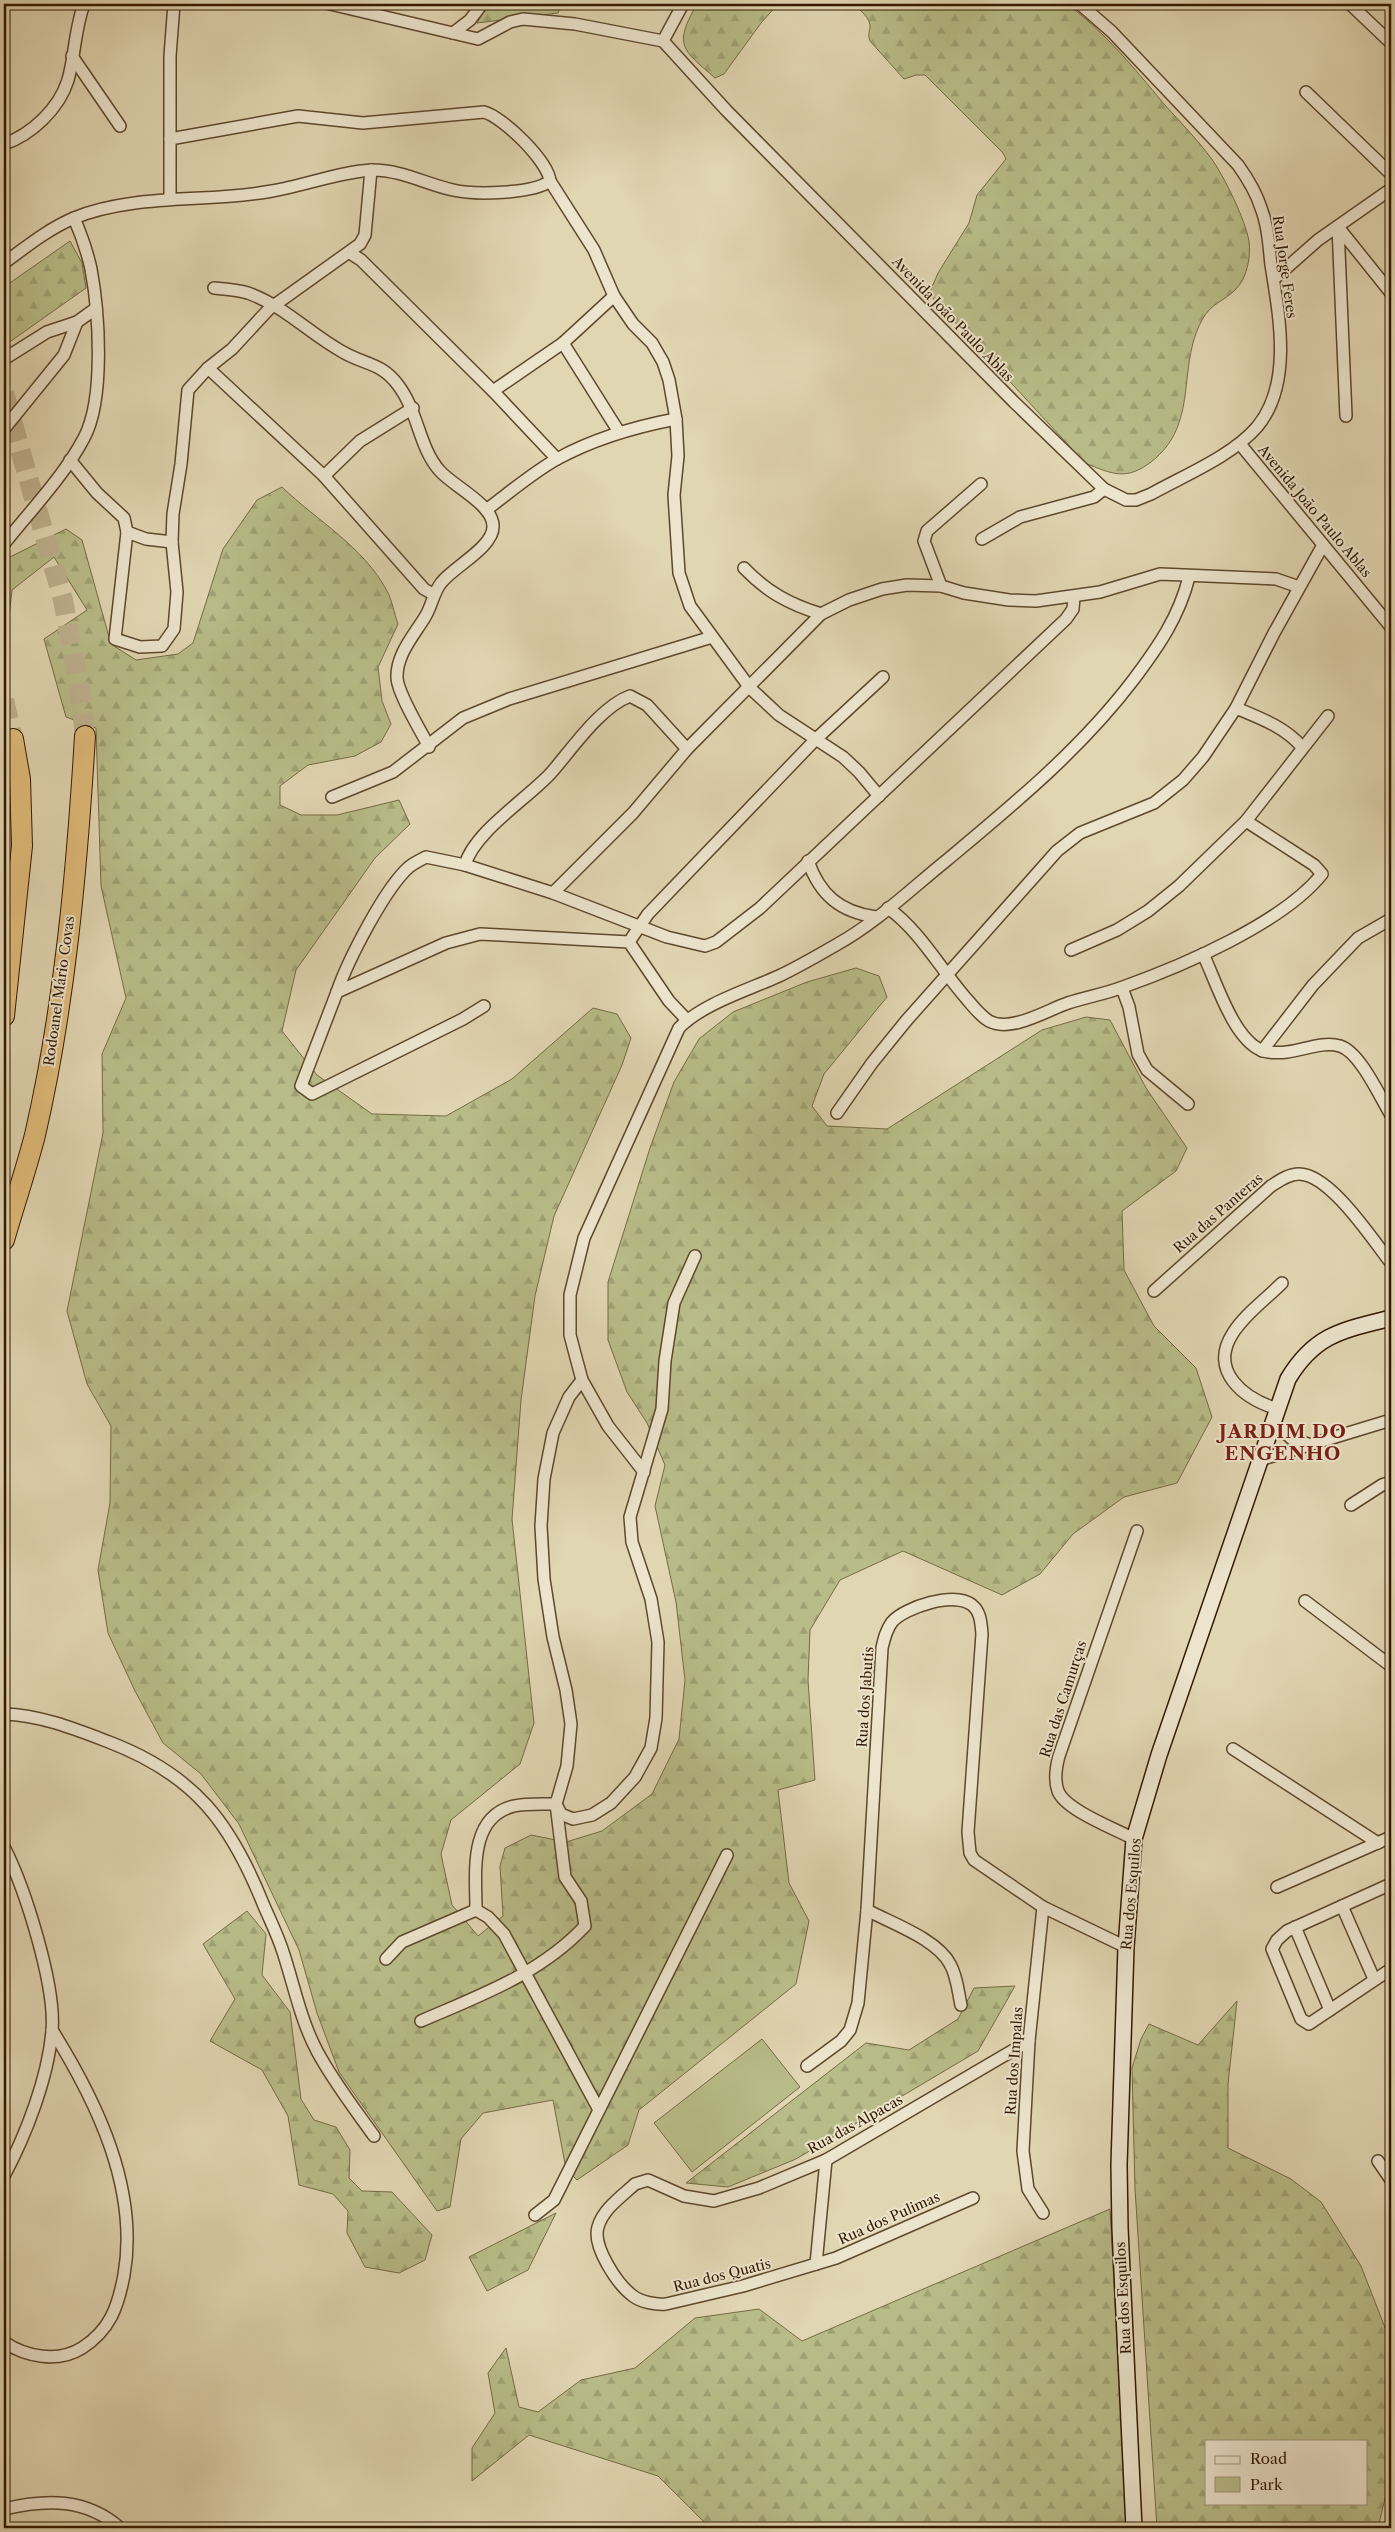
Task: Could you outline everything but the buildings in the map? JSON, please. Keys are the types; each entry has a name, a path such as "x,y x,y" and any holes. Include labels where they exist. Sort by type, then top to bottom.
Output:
{"highway":[{"name":"Rodoanel Mário Covas","path":"4,1240 35,1136 57,1022 80,822 85,736"},
{"path":"4,1016 22,846 20,779 13,739"}],"street":[{"path":"4,144 24,136 50,110 67,82 84,4"},
{"path":"170,199 170,56 174,4"},
{"path":"330,4 478,39 510,22 523,19 575,24 662,41 683,4"},
{"path":"453,33 470,20 482,4"},
{"name":"Rua Jorge Feres","path":"1080,4 1112,32 1238,165 1249,181 1262,210 1274,279 1280,341 1274,394 1257,426 1240,444"},
{"path":"1350,4 1391,43"},
{"name":"Avenida João Paulo Ablas","path":"662,41 726,110 1014,402 1104,489 1126,500 1136,500 1151,494 1240,444 1391,627"},
{"path":"72,56 120,126"},
{"path":"1306,92 1391,174"},
{"path":"170,139 298,116 363,124 390,123 484,112 498,118 540,159 550,181 594,250 614,296 633,324 652,343 663,362 669,380 676,419 678,456 674,494 679,573 690,606 750,688 779,715 816,739 859,772 879,796"},
{"path":"4,263 56,227 74,218 96,211 170,199 271,192 372,170 392,172 456,191 532,189 550,181"},
{"path":"70,460 96,493 124,518 127,532 116,640 140,647 162,646 174,629 177,592 172,542 173,514 181,464 188,390 208,368 232,349 274,305 350,253 360,244 365,235 372,170"},
{"path":"1274,279 1300,255 1391,189"},
{"path":"4,544 70,460 85,436 95,401 98,363 91,269 74,218"},
{"path":"1338,227 1391,293"},
{"path":"1338,227 1346,416"},
{"path":"350,253 361,260 493,390 556,460"},
{"path":"214,288 246,292 274,305 341,351 384,368 398,384 413,408 428,453 439,470 486,510 494,524 491,537 442,581 433,594 426,616 402,654 397,678 404,697 429,747"},
{"path":"493,390 563,343 614,296"},
{"path":"4,359 47,332 76,322 95,309"},
{"path":"4,429 64,355 76,322"},
{"path":"563,343 619,432"},
{"path":"208,368 324,476 424,589 433,594"},
{"path":"324,476 360,441 413,408"},
{"path":"486,510 556,460 619,432 676,419"},
{"path":"941,586 924,541 927,531 981,484"},
{"path":"982,539 1020,517 1094,497 1104,489"},
{"path":"127,532 146,540 172,542"},
{"path":"837,1113 872,1063 1056,851 1080,833 1154,803 1183,780 1203,757 1236,708 1323,545"},
{"path":"744,568 762,586 779,598 821,614"},
{"path":"553,894 633,814 687,749 750,688 821,614 849,600 882,589 906,584 941,586 964,594 1009,600 1074,597 1100,592 1160,574 1189,577 1276,579 1299,587"},
{"path":"644,1472 608,1426 582,1380 570,1335 570,1295 584,1238 647,1095 679,1028 687,1020 838,944 888,908 1005,811 1070,753 1107,714 1161,643 1182,602 1189,577"},
{"path":"484,1006 463,1019 312,1094 301,1086 345,968 398,879 410,866 426,857 464,865 553,894 667,937 705,946 716,942 760,908 1066,619 1073,609 1074,597"},
{"path":"332,797 393,772 429,747 463,718 509,699 712,637"},
{"path":"629,942 648,914 816,739 883,676"},
{"path":"464,865 468,854 480,840 550,774 567,752 618,701 630,696 647,705 687,749"},
{"path":"1236,708 1268,721 1294,737 1302,747"},
{"path":"1072,950 1117,930 1148,911 1221,847 1246,821 1328,716"},
{"path":"888,908 900,916 946,976 990,1022 1006,1024 1029,1020 1045,1011 1122,988 1204,954 1294,902 1310,888 1322,874 1300,854 1246,821"},
{"path":"808,861 815,882 839,905 855,914 876,917"},
{"path":"1262,1051 1314,985 1358,938 1391,919"},
{"path":"337,992 446,943 480,934 629,942"},
{"path":"629,942 669,1001 687,1020"},
{"path":"1204,954 1236,1025 1250,1044 1262,1051 1286,1052 1314,1046 1339,1046 1352,1053 1364,1069 1391,1115"},
{"path":"1122,988 1129,1006 1138,1054 1147,1070 1188,1104"},
{"name":"Rua das Panteras","path":"1154,1290 1271,1186 1286,1177 1298,1174 1310,1176 1333,1192 1391,1262"},
{"path":"556,1804 561,1814 573,1819 592,1815 611,1803 635,1777 651,1748 656,1718 658,1642 650,1599 632,1542 630,1517 662,1408 665,1361 674,1303 695,1256"},
{"path":"1282,1283 1238,1325 1227,1344 1225,1355 1229,1374 1240,1390 1263,1404 1276,1416 1292,1439 1308,1444"},
{"name":"Rua dos Esquilos","path":"1134,2528 1120,2219 1126,1947 1134,1839 1159,1755 1263,1459 1288,1379 1298,1364 1318,1343 1352,1329 1391,1318"},
{"path":"422,2021 526,1974 566,1946 585,1926 581,1901 565,1877 556,1804 568,1766 571,1724 566,1690 552,1637 544,1580 541,1526 544,1479 553,1433 569,1397 582,1380"},
{"path":"1263,1459 1391,1420"},
{"path":"1351,1505 1382,1485 1391,1482"},
{"name":"Rua das Camurças","path":"1134,1839 1068,1804 1058,1793 1056,1777 1059,1756 1136,1531"},
{"name":"Rua dos Jabutis","path":"807,2066 841,2041 855,2021 867,1910 882,1648 884,1636 893,1621 918,1606 942,1601 962,1600 971,1604 980,1618 982,1634 968,1823 970,1853 979,1865 1043,1906 1126,1947"},
{"path":"1305,1601 1391,1666"},
{"path":"4,1714 20,1714 70,1727 138,1753 168,1771 214,1813 233,1839 252,1876 283,1952 317,2050 374,2136"},
{"path":"1233,1749 1378,1843"},
{"path":"476,1910 476,1854 482,1831 495,1814 513,1806 556,1804"},
{"path":"1277,1887 1391,1837"},
{"path":"4,1848 18,1878 43,1964 52,2030 47,2060 34,2106 4,2176"},
{"path":"534,2215 554,2200 727,1855"},
{"path":"1391,1884 1281,1934 1272,1949 1304,2022 1314,2021 1391,1969"},
{"name":"Rua dos Impalas","path":"1043,1906 1029,2042 1023,2151 1028,2189 1043,2213"},
{"path":"1342,1906 1374,1979"},
{"path":"386,1959 402,1942 476,1910 488,1916 504,1934 599,2110"},
{"path":"867,1910 927,1941 945,1956 955,1975 961,2004"},
{"path":"1295,1927 1330,2010"},
{"path":"4,2342 22,2352 38,2357 58,2356 80,2349 97,2337 112,2319 120,2300 128,2248 127,2216 106,2136 81,2080 52,2030"},
{"name":"Rua das Alpacas","path":"609,2209 635,2184 642,2180 648,2180 684,2196 714,2201 759,2188 826,2160 1029,2042"},
{"path":"816,2264 826,2160"},
{"path":"1378,2162 1391,2180"},
{"name":"Rua dos Pulimas","path":"816,2264 861,2248 973,2198"},
{"name":"Rua dos Quatis","path":"609,2209 601,2218 596,2232 601,2252 616,2277 633,2297 650,2303 666,2304 694,2299 816,2264"},
{"path":"4,2509 41,2502 70,2503 84,2507 120,2528"}],"green space":[{"path":"488,4 561,4 558,13 477,23"},
{"path":"697,4 778,4 761,23 724,74 715,78 688,53 683,38 685,29"},
{"path":"853,4 1067,4 1094,26 1142,77 1200,144 1216,166 1228,186 1247,232 1249,261 1243,280 1231,294 1213,306 1202,320 1194,338 1182,413 1176,431 1166,447 1142,468 1134,472 1119,474 1111,473 1085,463 929,294 938,273 969,223 977,195 1006,159 1003,153 925,75 916,75 904,79 870,41 869,21"},
{"path":"70,241 82,263 86,288 4,346 4,287"},
{"path":"282,487 353,547 366,561 387,591 398,624 378,667 382,701 391,724 381,742 355,756 308,765 280,786 280,805 301,815 337,815 399,800 410,824 375,858 296,970 282,1031 317,1075 372,1114 446,1116 512,1079 593,1008 617,1014 631,1038 622,1065 554,1216 535,1296 521,1400 512,1519 534,1723 520,1764 451,1820 441,1854 452,1905 478,1936 503,1916 500,1866 505,1848 531,1835 566,1842 602,1831 652,1794 679,1739 685,1680 676,1602 655,1506 665,1465 647,1423 627,1392 608,1340 608,1282 650,1148 674,1082 699,1039 733,1012 807,982 856,968 879,976 887,997 824,1074 812,1106 827,1126 887,1129 1042,1030 1086,1017 1110,1020 1146,1088 1187,1148 1176,1171 1122,1211 1124,1270 1154,1326 1196,1368 1212,1417 1177,1483 1124,1497 1073,1534 1040,1574 1002,1595 903,1551 840,1580 810,1630 808,1680 815,1780 778,1790 789,1883 809,1921 796,1984 639,2110 628,2145 577,2180 566,2169 553,2100 483,2113 461,2139 450,2207 437,2211 339,2072 317,2013 299,1950 239,1824 201,1774 163,1743 135,1691 108,1633 98,1570 110,1503 111,1426 87,1384 67,1311 103,1133 102,1054 126,998 101,886 96,728 66,717 44,639 87,610 54,557 12,590 8,625 4,627 4,560 66,529 82,540 111,644 136,660 178,654 193,643 223,549 257,500"},
{"path":"247,1911 266,1934 262,1975 290,2012 301,2099 314,2120 336,2127 350,2150 349,2178 362,2191 392,2192 432,2235 425,2260 399,2273 365,2267 347,2233 348,2211 333,2194 299,2185 288,2116 262,2070 210,2041 235,1999 203,1944"},
{"path":"1015,1986 978,2051 796,2159 728,2187 686,2183 866,2043 909,2050 958,2019 974,1988"},
{"path":"1237,2001 1228,2084 1228,2148 1291,2179 1321,2202 1361,2266 1391,2343 1391,2486 1387,2490 1378,2528 1157,2528 1135,2189 1132,2068 1141,2039 1149,2024 1198,2045"},
{"path":"762,2039 800,2087 692,2172 654,2123"},
{"path":"1110,2209 1127,2528 1085,2528 1084,2526 1053,2528 710,2528 658,2476 529,2435 472,2481 472,2448 495,2413 488,2373 506,2348 519,2407 538,2412 581,2380 635,2368 695,2318 759,2309 802,2341"},
{"path":"556,2213 528,2270 487,2291 469,2257"}],"tunnel":[{"path":"4,393 63,600 80,691 85,736"},
{"path":"4,700 13,739"}],"district":[{"name":"JARDIM DO ENGENHO","path":"1283,1442"}]}
